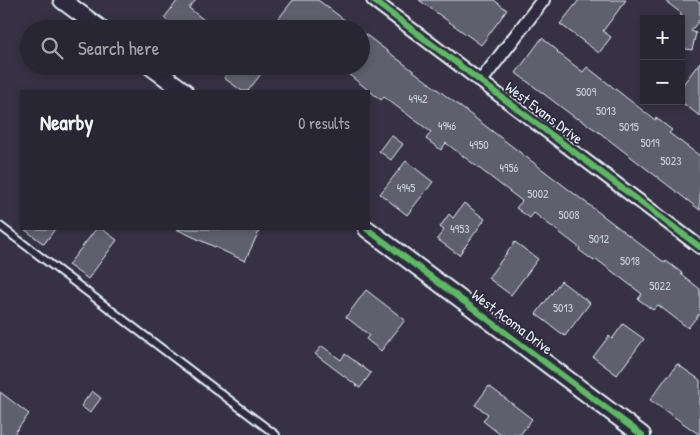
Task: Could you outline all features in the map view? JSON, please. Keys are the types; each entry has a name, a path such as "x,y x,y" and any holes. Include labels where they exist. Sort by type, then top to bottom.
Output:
{"street":[{"path":"62,0 88,20"},
{"name":"West Evans Drive","path":"373,0 700,247"},
{"path":"481,81 543,0"},
{"path":"162,75 183,90"},
{"name":"West Acoma Drive","path":"368,230 642,435"}],"lane":[{"path":"0,226 276,435"}],"building":[{"path":"178,0 196,0 189,8 204,20 167,20 164,18"},
{"path":"293,0 318,0 345,20 278,20"},
{"path":"419,0 494,0 507,10 481,45"},
{"path":"579,0 626,0 603,31 611,37 599,53 560,24"},
{"path":"664,0 696,0 700,3 700,19 691,31 696,33 692,50 685,49 685,15 681,15"},
{"path":"370,38 665,263 666,261 682,273 700,289 700,313 688,328 658,305 653,310 638,299 642,294 596,259 594,261 579,250 580,248 534,213 530,218 516,208 522,201 446,143 441,150 426,139 431,132 384,97 381,100 349,75 370,75"},
{"path":"542,38 583,72 587,67 655,120 656,118 672,130 669,133 700,156 700,210 600,133 577,119 516,73"},
{"path":"700,62 700,116 685,105 685,82"},
{"path":"226,75 260,75 249,90 241,90 224,78"},
{"path":"391,135 403,144 391,160 379,151"},
{"path":"406,161 433,182 407,215 380,194"},
{"path":"464,203 485,219 459,255 437,239 444,230 440,227 449,214 453,218"},
{"path":"25,230 54,230 44,244"},
{"path":"95,230 103,230 117,240 88,279 68,265"},
{"path":"178,230 260,230 245,261"},
{"path":"515,242 538,259 511,295 488,278"},
{"path":"561,281 590,303 565,336 536,314"},
{"path":"366,290 405,320 381,351 366,339 369,335 346,317"},
{"path":"623,324 644,339 617,375 593,357 609,336 612,339"},
{"path":"322,346 341,360 345,354 371,373 360,388 315,354"},
{"path":"677,364 700,380 700,435 650,400"},
{"path":"489,386 532,419 520,435 501,435 483,421 488,414 475,405"},
{"path":"92,391 101,398 90,413 81,406"},
{"path":"0,392 29,414 13,435 0,435"}],"cycle path":[{"path":"373,0 700,247"},
{"path":"368,230 642,435"}]}
